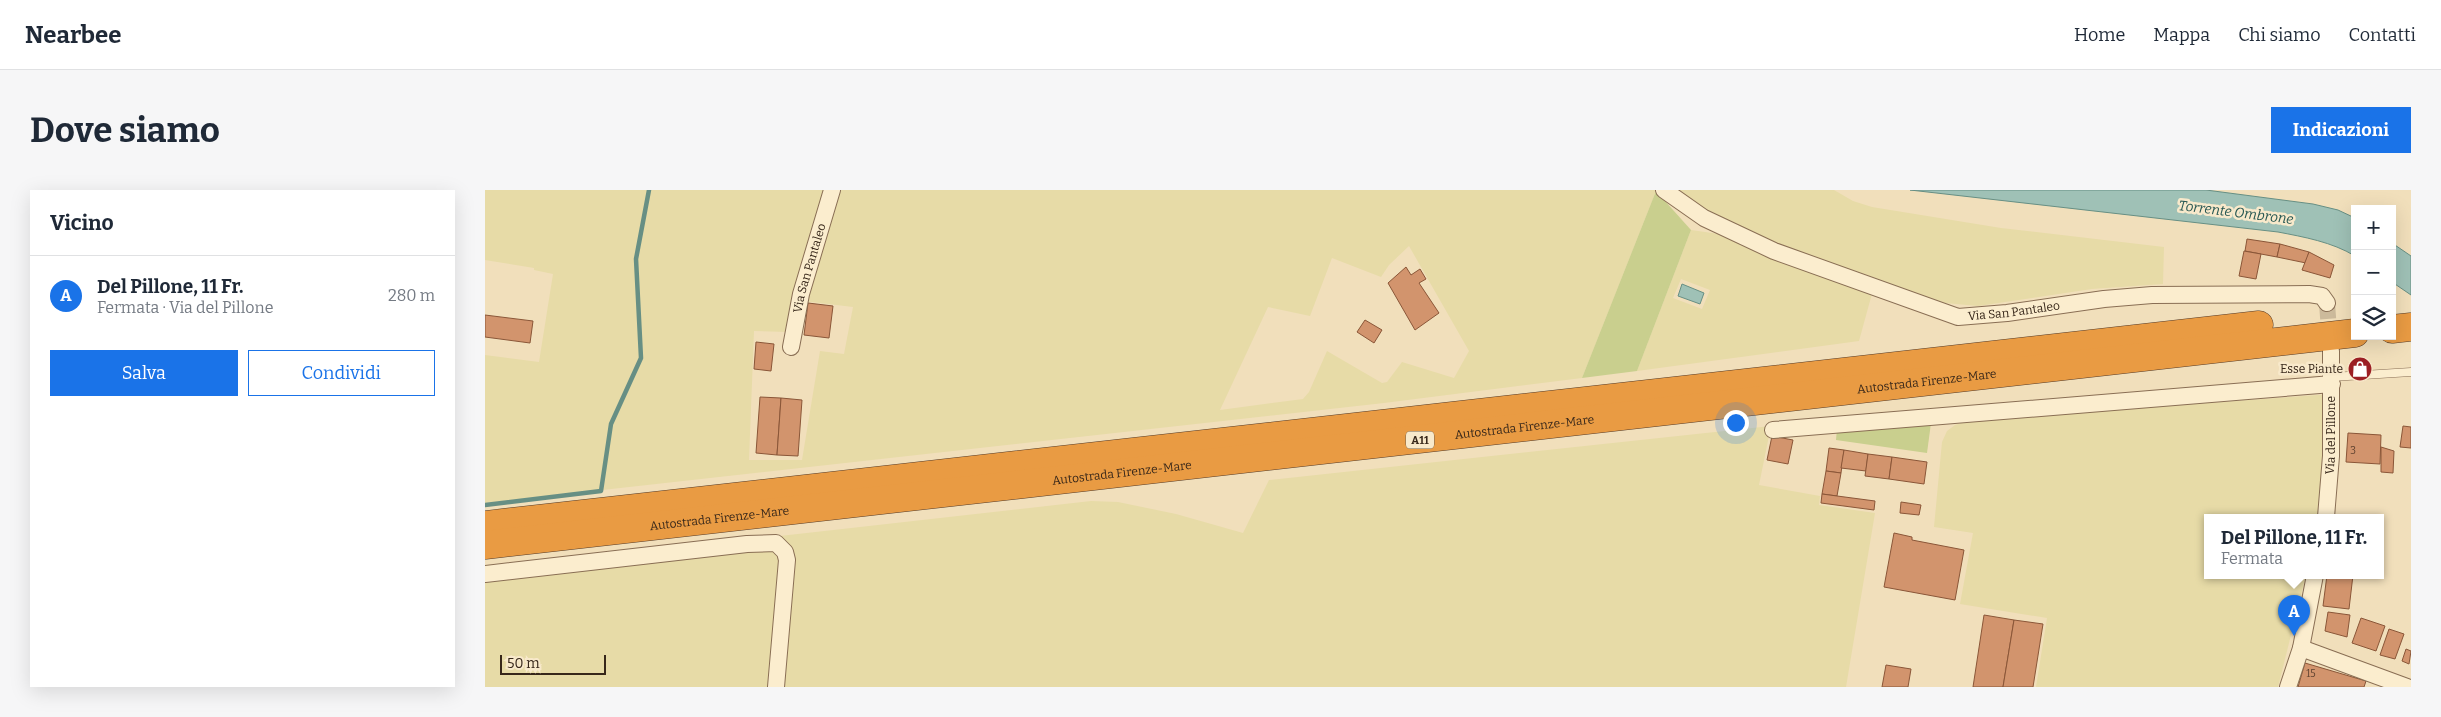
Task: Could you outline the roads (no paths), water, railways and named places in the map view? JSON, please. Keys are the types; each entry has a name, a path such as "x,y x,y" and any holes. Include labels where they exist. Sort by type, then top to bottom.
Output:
{"highway":[{"name":"Autostrada Firenze-Mare","path":"485,525 2351,314"},
{"name":"Autostrada Firenze-Mare","path":"485,545 2351,333"}],"street":[{"name":"Via San Pantaleo","path":"791,347 801,294 832,190"},
{"name":"Via San Pantaleo","path":"1664,190 1704,218 1774,252 1958,317 2007,314 2104,299 2174,294 2309,294 2323,296 2327,303"},
{"name":"Via del Pillone","path":"2326,514 2331,465 2331,352"},
{"path":"1773,430 2332,380"},
{"path":"485,574 747,544 776,544 785,552 787,560 776,687"},
{"path":"2288,687 2301,648 2314,579"},
{"path":"2301,648 2407,687"}],"lane":[{"path":"2332,380 2411,372"}],"water":[{"name":"Torrente Ombrone","path":"1910,190 2206,190 2313,204 2338,210 2351,216 2351,254 2308,238 2278,232"},
{"path":"2396,246 2411,256 2411,295 2396,285"},
{"path":"1682,284 1704,293 1700,304 1678,296"}],"waterway":[{"path":"485,505 601,491 611,424 641,358 636,259 649,190"}],"tunnel":[{"path":"2327,303 2330,344"}],"place":[{"name":"Esse Piante","path":"2360,369"},
{"name":"Del Pillone, 11 Fr.","path":"2294,636"}]}
